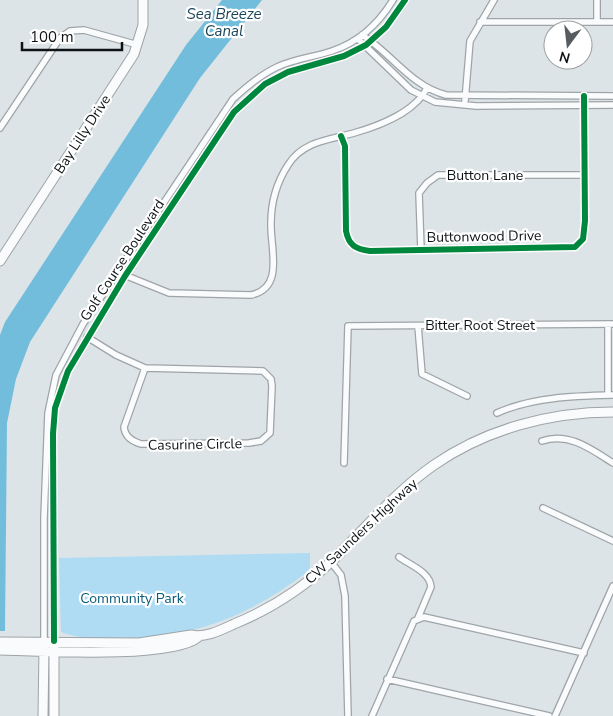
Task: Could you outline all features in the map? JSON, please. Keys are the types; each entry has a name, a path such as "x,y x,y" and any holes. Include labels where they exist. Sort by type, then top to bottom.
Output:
{"main road":[{"name":"Bay Lilly Drive","path":"0,261 129,62 138,45 143,25 143,0"},
{"name":"CW Saunders Highway","path":"0,650 54,652 140,650 192,642 198,637 215,632 274,605 331,562 408,484 462,448 484,438 532,422 558,417 613,412"},
{"name":"CW Saunders Highway","path":"0,642 139,643 191,635 198,637"},
{"path":"54,641 54,716"},
{"path":"44,642 44,716"}],"street":[{"name":"Golf Course Boulevard","path":"44,642 44,518 48,413 56,375 83,324 226,107 250,84 277,67 331,51 360,37 375,25 393,0"},
{"name":"Golf Course Boulevard","path":"54,641 53,434 55,408 68,371 125,276 234,112 265,84 288,72 344,56 368,43 386,27 405,0"},
{"path":"464,105 468,49 480,22 494,0"},
{"path":"597,22 598,0"},
{"path":"480,22 613,22"},
{"path":"0,128 60,38 70,31 91,32 138,45"},
{"path":"360,37 427,88 446,95 465,97 613,96"},
{"path":"368,43 411,90 422,97 446,104 613,105"},
{"path":"116,272 170,293 251,295 260,293 269,286 273,273 270,222 281,175 292,157 304,148 325,139 342,136 389,119 422,97 427,88"},
{"name":"Buttonwood Drive","path":"342,136 345,146 348,241 356,249 370,251 575,247 583,240 585,175 584,96"},
{"path":"226,107 234,112"},
{"name":"Button Lane","path":"421,250 419,193 427,183 438,175 585,175"},
{"path":"497,413 510,406 530,402 580,396 610,395 611,324"},
{"name":"Bitter Root Street","path":"344,463 348,326 611,324"},
{"path":"418,326 419,364 422,374 467,396"},
{"name":"Casurine Circle","path":"87,337 116,355 145,368 263,371 271,379 272,386 270,432 261,441 249,443 141,444 134,442 127,435 124,426 145,368"},
{"path":"542,441 556,437 574,441 613,463"},
{"path":"543,508 613,541"},
{"path":"372,716 387,679 414,621 418,618 431,587 428,576 399,557"},
{"path":"331,562 340,575 345,596 348,716"},
{"path":"555,716 613,586"},
{"path":"418,618 424,617 584,654"},
{"path":"387,679 549,716"}],"green space":[{"name":"Community Park","path":"310,553 310,570 265,600 220,622 171,635 145,638 96,639 61,632 59,558"}],"water":[{"name":"Sea Breeze Canal","path":"222,0 262,0 200,78 30,342 16,379 7,423 5,631 0,631 0,335 5,322 186,45"}],"cycle path":[{"path":"54,641 53,434 55,408 68,371 125,276 234,112 265,84 288,72 344,56 366,45 386,27 405,0"},
{"path":"341,136 345,146 346,231 349,240 357,248 370,251 575,247 583,239 585,221 584,96"}]}
